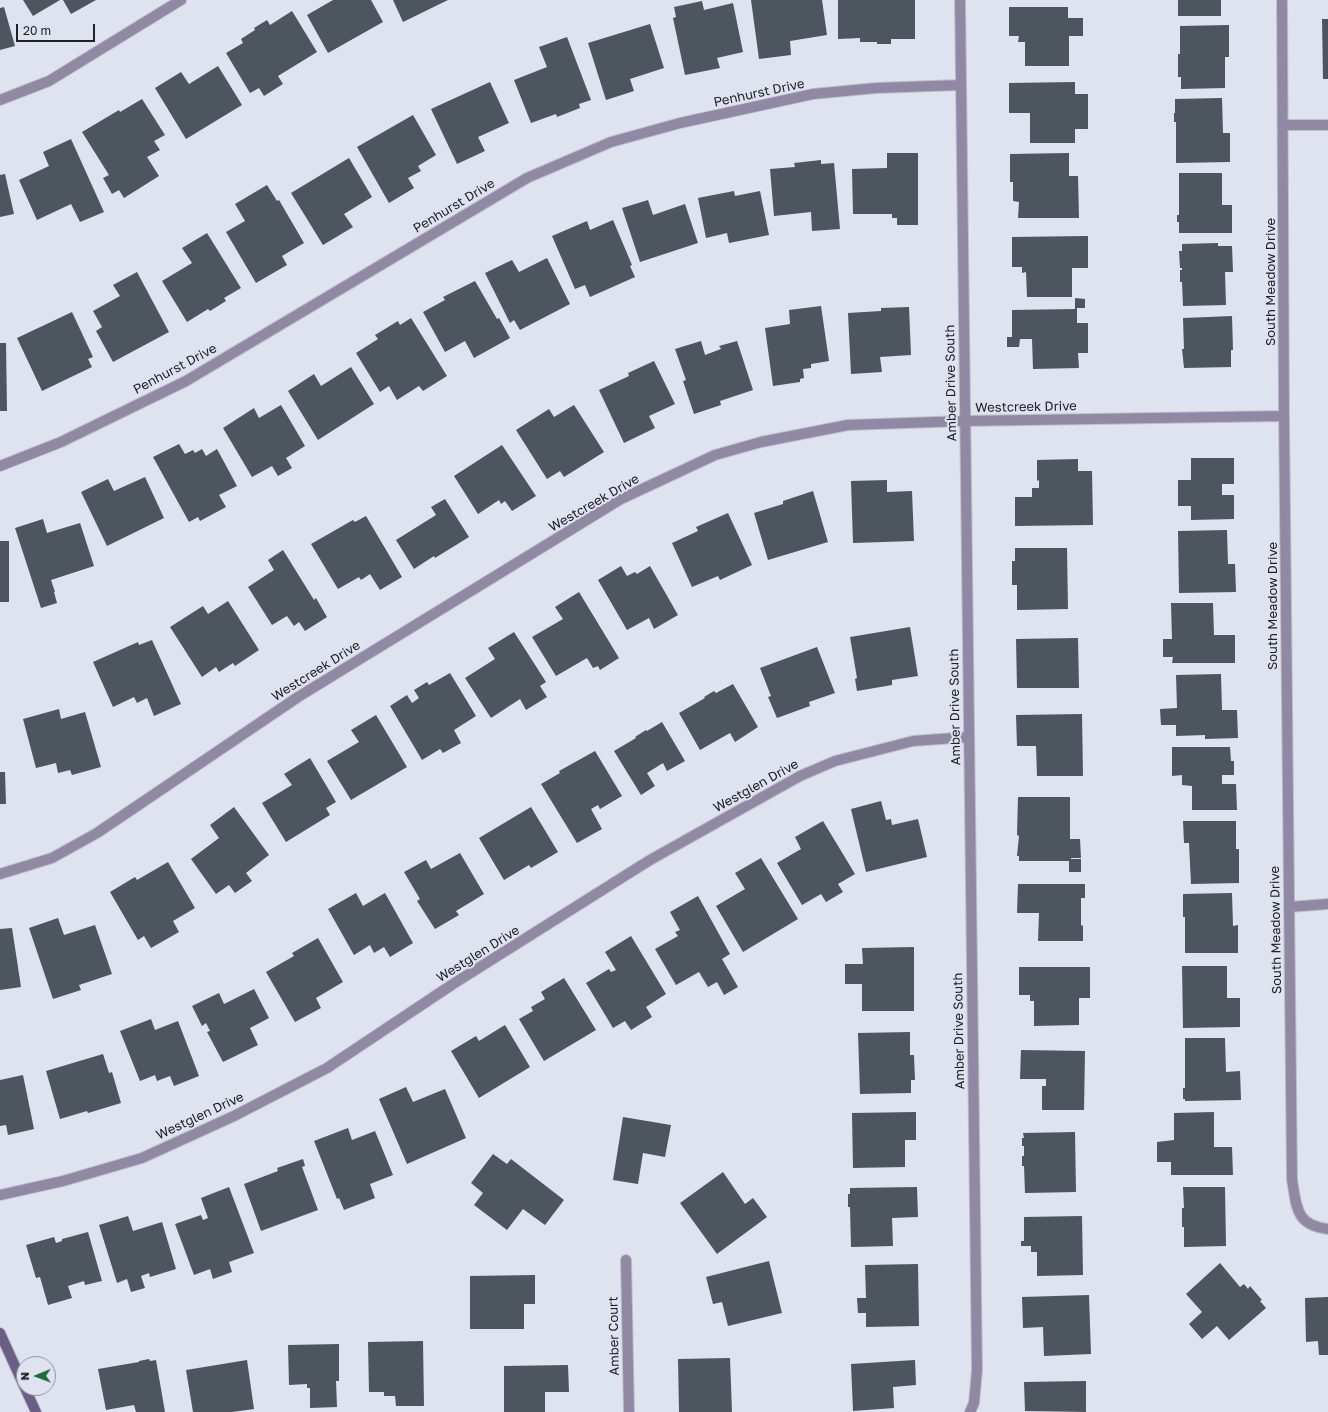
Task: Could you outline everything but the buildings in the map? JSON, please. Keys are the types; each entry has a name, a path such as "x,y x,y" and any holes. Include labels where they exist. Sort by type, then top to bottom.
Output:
{"street":[{"path":"0,100 49,81 181,0"},
{"name":"Amber Drive South","path":"960,0 964,421 977,1370 974,1403 970,1412"},
{"name":"South Meadow Drive","path":"1282,0 1288,907 1292,1180 1298,1212 1306,1222 1328,1230"},
{"name":"Penhurst Drive","path":"0,466 62,442 186,381 527,178 611,142 680,123 813,94 876,88 961,85"},
{"path":"1283,125 1328,125"},
{"name":"Westcreek Drive","path":"0,874 52,858 97,833 331,676 622,499 715,455 761,442 848,425 964,421 1284,416"},
{"name":"Westglen Drive","path":"0,1195 62,1181 142,1158 234,1116 327,1068 453,984 650,860 800,776 835,761 913,741 968,737"},
{"path":"1288,907 1328,904"},
{"name":"Amber Court","path":"626,1260 629,1412"},
{"path":"0,1333 16,1368"},
{"path":"29,1396 36,1412"}]}
